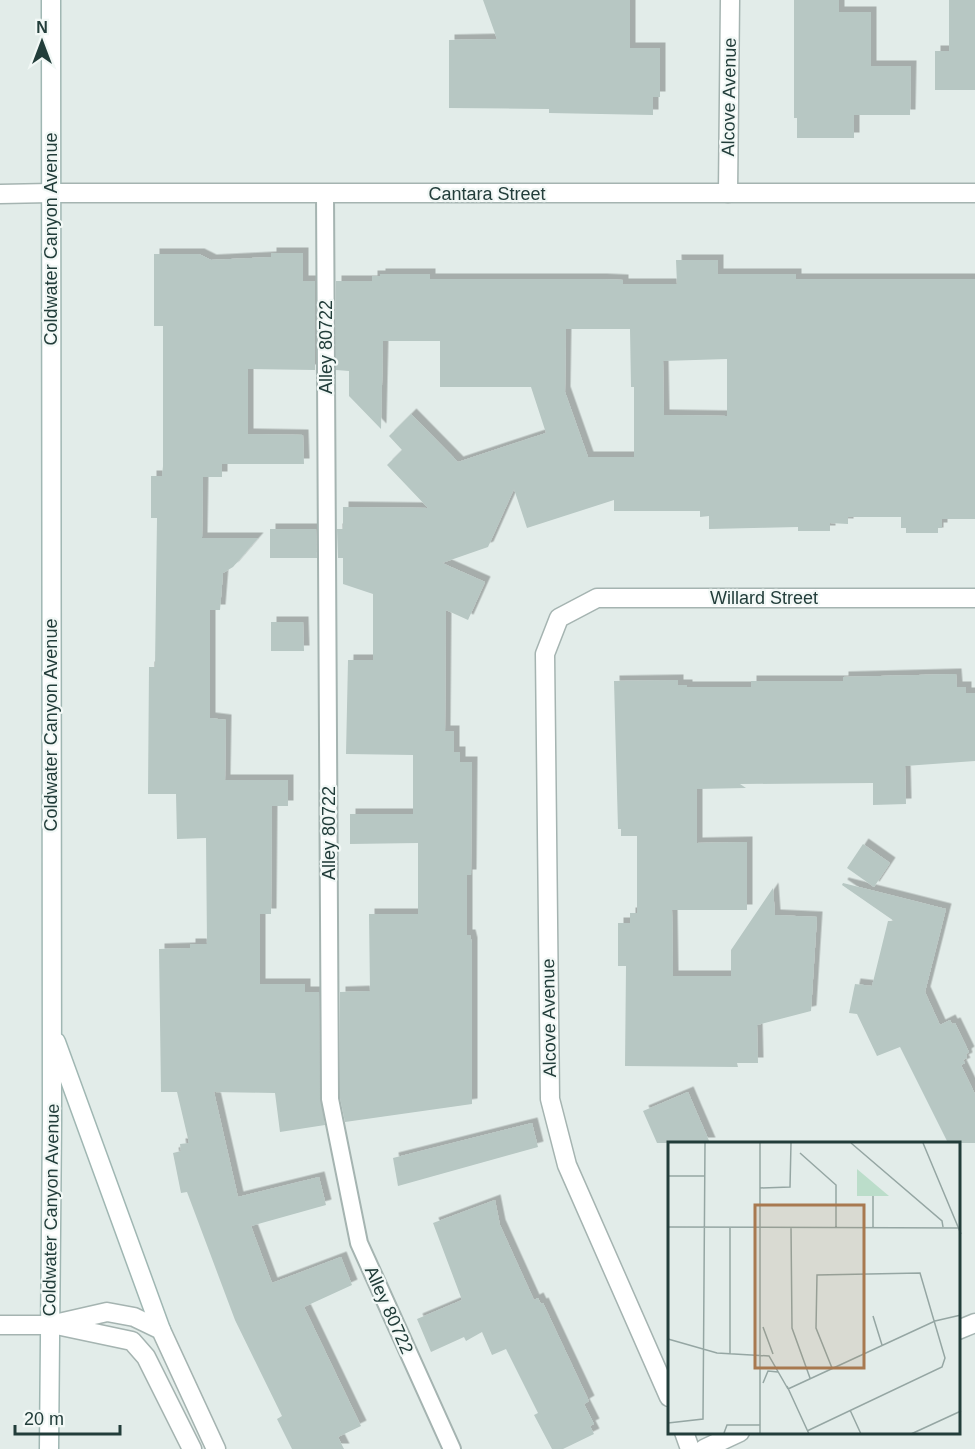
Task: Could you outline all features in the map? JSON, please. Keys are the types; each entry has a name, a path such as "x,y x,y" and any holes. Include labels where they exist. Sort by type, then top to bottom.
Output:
{"street":[{"name":"Coldwater Canyon Avenue","path":"50,1449 51,0"},
{"name":"Alcove Avenue","path":"728,194 730,0"},
{"name":"Cantara Street","path":"0,194 975,194"},
{"name":"Willard Street","path":"559,618 597,598 975,598"},
{"name":"Alcove Avenue","path":"559,618 545,654 550,1099 567,1165 668,1395"},
{"path":"51,1029 161,1330 216,1449"},
{"path":"50,1325 107,1312 134,1317 161,1330"},
{"path":"960,1329 975,1323"},
{"path":"0,1325 50,1325 132,1341 146,1357 192,1449"},
{"path":"685,1434 690,1449"},
{"path":"704,1449 736,1434"}],"lane":[{"name":"Alley 80722","path":"326,194 330,1099 359,1244 452,1449"}],"building":[{"path":"483,0 630,0 630,48 660,48 660,97 653,97 653,115 549,113 549,109 449,108 449,40 497,39"},
{"path":"794,0 839,0 839,12 871,12 871,66 911,66 910,115 854,115 854,138 797,138 797,118 794,118"},
{"path":"949,0 975,0 975,90 935,90 935,51 949,51"},
{"path":"271,253 303,253 303,281 315,281 315,370 248,369 248,434 303,435 304,464 222,464 222,477 203,477 202,538 258,538 233,567 223,573 220,610 210,610 210,718 226,720 225,780 288,780 288,806 272,806 271,914 260,914 260,984 305,984 305,992 319,992 320,1099 325,1125 280,1132 275,1093 214,1092 238,1197 319,1177 326,1205 251,1226 272,1283 341,1257 352,1285 304,1307 361,1426 338,1437 344,1449 292,1449 277,1419 282,1416 235,1320 187,1192 181,1193 173,1153 181,1151 180,1144 189,1143 177,1092 161,1092 159,949 190,948 190,944 207,944 206,838 177,839 176,794 148,794 149,667 155,667 157,518 151,518 151,476 162,476 163,466 163,326 154,326 154,254 199,254 211,260 271,257"},
{"path":"676,260 718,260 718,274 796,274 796,279 975,279 975,519 942,519 942,528 938,528 938,533 906,533 906,528 901,528 901,517 848,517 848,524 830,523 830,531 798,531 798,527 709,529 709,516 700,517 700,511 614,511 614,500 527,528 514,489 488,547 442,563 485,582 468,620 446,610 445,731 454,731 454,752 460,752 460,762 472,762 471,875 467,875 467,935 470,935 472,943 472,1104 345,1122 340,1098 340,992 370,991 369,914 418,914 418,843 350,844 350,814 413,814 413,755 346,754 348,660 373,660 373,594 343,584 343,558 338,558 337,529 343,529 343,507 428,508 387,465 402,450 389,436 411,414 458,462 546,433 531,387 440,387 440,341 383,341 381,429 349,396 349,371 336,370 336,281 372,281 372,276 380,276 380,274 430,274 430,279 601,279 623,280 623,284 677,284","holes":["566,329 630,329 631,387 634,387 634,457 588,457 565,392","727,359 727,416 664,415 663,361"]},
{"path":"270,529 316,529 317,558 270,558"},
{"path":"271,622 303,622 304,651 271,651"},
{"path":"956,674 957,687 966,687 966,693 975,693 975,761 905,766 906,804 873,805 873,783 740,784 746,788 697,789 697,843 747,842 747,910 672,910 673,976 731,976 731,950 773,888 775,915 817,917 811,1011 757,1025 758,1063 737,1063 738,1067 625,1066 626,966 618,966 618,923 630,923 630,913 637,913 637,836 621,836 621,829 618,829 614,681 678,680 678,685 687,685 687,687 751,687 751,681 843,681 843,677"},
{"path":"863,844 890,863 874,887 847,868"},
{"path":"843,883 946,909 925,992 940,1025 950,1020 952,1024 955,1023 969,1052 966,1054 967,1058 963,1060 965,1063 961,1065 975,1094 975,1143 948,1142 900,1047 877,1056 857,1014 849,1013 855,984 872,986 888,921 894,921 842,885"},
{"path":"688,1092 710,1142 657,1143 643,1111"},
{"path":"532,1123 538,1147 398,1186 393,1158"},
{"path":"495,1200 500,1225 534,1300 538,1298 541,1304 543,1303 589,1401 584,1404 594,1424 590,1426 594,1434 563,1449 552,1449 534,1415 538,1413 506,1349 492,1355 482,1332 466,1341 464,1337 431,1352 417,1319 462,1300 433,1223"}]}
